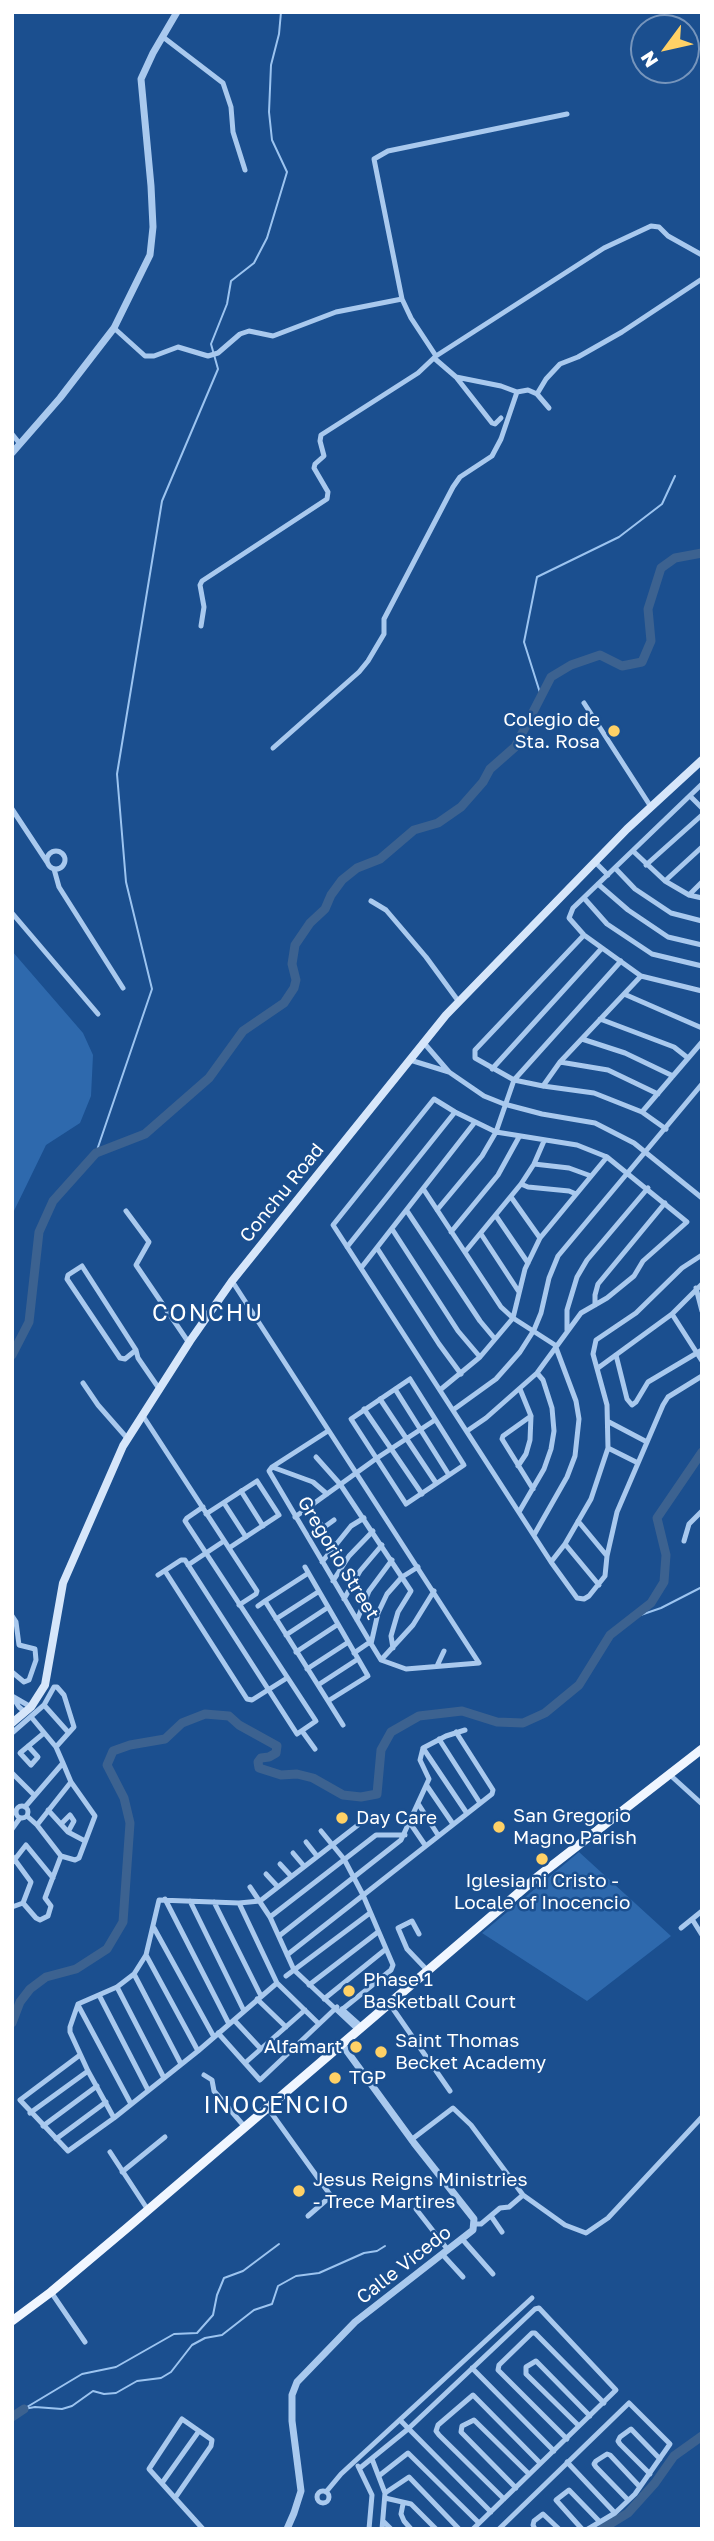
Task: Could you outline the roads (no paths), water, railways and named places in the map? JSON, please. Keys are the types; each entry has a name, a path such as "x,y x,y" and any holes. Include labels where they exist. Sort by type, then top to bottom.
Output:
{"main road":[{"name":"Conchu Road","path":"12,1723 29,1712 49,1674 53,1634 63,1583 127,1438 232,1281 459,1002 595,862 702,760"},
{"path":"12,2320 51,2292 536,1878 702,1749"}],"street":[{"path":"12,453 60,398 114,328 146,265 152,241 149,165 141,79 143,70 177,12"},
{"path":"163,37 223,83 231,107 233,132 245,170"},
{"path":"501,418 495,424 492,423 456,377 435,357 411,318 402,299 374,159 388,150 567,114"},
{"path":"201,626 204,607 200,585 202,582 323,504 328,497 328,492 314,467 324,456 321,435 418,373 435,357 604,248 646,228 659,226 668,236 702,255"},
{"path":"537,394 560,364 579,357 622,332 702,279"},
{"path":"114,328 145,356 154,356 178,347 208,356 218,353 240,334 249,331 273,335 336,312 402,299"},
{"path":"456,377 517,392 528,390 537,394 549,408"},
{"path":"272,748 359,672 368,661 383,637 384,619 453,487 460,477 492,456 517,392"},
{"path":"12,433 20,444"},
{"path":"584,703 651,807"},
{"path":"702,784 573,908 569,918 584,935 641,975 702,991"},
{"path":"690,796 702,808"},
{"path":"12,808 54,869 59,887 123,988"},
{"path":"646,865 702,815"},
{"path":"665,881 702,847"},
{"path":"47,862 48,854 53,851 63,854 64,864 59,869 54,869"},
{"path":"633,851 665,881 689,895 702,898"},
{"path":"595,862 608,875"},
{"path":"615,868 635,889 671,913 702,921"},
{"path":"689,895 702,882"},
{"path":"598,884 628,910 668,937 702,945"},
{"path":"584,898 607,924 652,954 702,966"},
{"path":"371,901 386,909 459,1002"},
{"path":"12,913 98,1014"},
{"path":"584,935 475,1050 475,1058 514,1080 543,1087 594,1093 642,1112 666,1129"},
{"path":"492,1069 602,948"},
{"path":"437,1210 482,1156 496,1132 514,1080 621,961"},
{"path":"543,1087 560,1062 641,975"},
{"path":"624,994 702,1028"},
{"path":"600,1019 674,1047 688,1058"},
{"path":"582,1039 625,1053 673,1076"},
{"path":"642,1112 702,1042"},
{"path":"424,1043 449,1072 469,1087 504,1104 595,1123 647,1152 702,1198"},
{"path":"410,1060 449,1072"},
{"path":"560,1062 608,1070 657,1094"},
{"path":"453,1410 496,1379 520,1352 534,1330 558,1256 702,1084"},
{"path":"467,1431 486,1418 537,1373 581,1313 634,1276 643,1261 686,1225 686,1219 607,1157 577,1145 496,1132 434,1099 333,1225 551,1562 577,1598 584,1599 605,1576 617,1513 668,1397 702,1376"},
{"path":"347,1247 455,1112"},
{"path":"361,1268 475,1122"},
{"path":"451,1231 498,1175 519,1137"},
{"path":"465,1252 522,1184 544,1141"},
{"path":"440,1390 480,1357 513,1318 528,1263 540,1238 607,1157"},
{"path":"534,1164 569,1168 591,1176"},
{"path":"522,1184 576,1194"},
{"path":"567,1330 566,1310 577,1277 587,1260 648,1188"},
{"path":"424,1190 501,1307 555,1345 576,1401 578,1434 575,1456 567,1477 534,1535"},
{"path":"511,1197 540,1238"},
{"path":"595,1305 598,1284 665,1203"},
{"path":"407,1210 480,1321 495,1339"},
{"path":"126,1211 149,1242 136,1265 189,1343"},
{"path":"496,1216 528,1263"},
{"path":"392,1229 458,1331 480,1357"},
{"path":"481,1234 520,1293"},
{"path":"377,1248 461,1374"},
{"path":"551,1562 565,1544 597,1486 608,1448 609,1422 593,1354 596,1340 636,1313 682,1268 702,1255"},
{"path":"136,1350 125,1359 120,1358 67,1279 68,1275 82,1266 136,1350 138,1358 160,1390"},
{"path":"232,1281 434,1591 479,1663 407,1669 382,1660 413,1625 434,1591"},
{"path":"598,1368 672,1314 699,1286"},
{"path":"699,1286 702,1311"},
{"path":"672,1314 699,1352 702,1361"},
{"path":"616,1355 627,1399 632,1405 648,1382 699,1352"},
{"path":"519,1512 544,1469 554,1431 552,1408 543,1380 537,1373"},
{"path":"410,1380 464,1465 406,1504 351,1419 395,1389 410,1380"},
{"path":"83,1383 97,1405 127,1438"},
{"path":"395,1389 449,1475"},
{"path":"518,1466 526,1454 530,1440 531,1416 520,1389"},
{"path":"380,1399 436,1483"},
{"path":"364,1409 422,1494"},
{"path":"143,1416 257,1591 239,1605"},
{"path":"531,1416 503,1436 502,1440 533,1489"},
{"path":"295,1517 435,1420"},
{"path":"609,1422 647,1442"},
{"path":"271,1469 328,1431"},
{"path":"608,1448 638,1463"},
{"path":"316,1457 340,1484 411,1591 398,1612 391,1636 393,1648"},
{"path":"271,1469 313,1482 327,1494"},
{"name":"Gregorio Street","path":"271,1469 295,1517 382,1660"},
{"path":"206,1514 257,1481 279,1515 229,1548"},
{"path":"241,1491 263,1526"},
{"path":"224,1503 246,1537"},
{"path":"309,1505 334,1546"},
{"path":"158,1575 181,1560 188,1565 297,1734 316,1721 185,1521 203,1507"},
{"path":"684,1541 688,1524 702,1511"},
{"path":"322,1562 351,1526 363,1518"},
{"path":"323,1528 334,1520"},
{"path":"578,1521 607,1556"},
{"path":"333,1581 349,1556 373,1531"},
{"path":"188,1565 224,1541"},
{"path":"565,1544 599,1585"},
{"path":"344,1599 360,1571 382,1545"},
{"path":"356,1621 369,1591 392,1560"},
{"path":"305,1567 368,1676 328,1701"},
{"path":"318,1685 371,1643 378,1613 387,1594 402,1577 418,1567"},
{"path":"165,1571 247,1699 250,1701 287,1678"},
{"path":"258,1606 307,1574"},
{"path":"276,1619 318,1592"},
{"path":"265,1601 343,1724"},
{"path":"286,1635 327,1608"},
{"path":"12,1616 16,1622 19,1645 35,1649 36,1660 29,1680 24,1682 12,1672"},
{"path":"296,1652 337,1625"},
{"path":"307,1669 347,1643"},
{"path":"437,1666 444,1651"},
{"path":"12,1733 29,1712 44,1705 54,1687 57,1687 70,1709 74,1727 56,1747"},
{"path":"44,1705 68,1732"},
{"path":"27,1816 61,1856 77,1859 94,1816 71,1782 56,1747 29,1712"},
{"path":"278,1936 405,1835 429,1777 419,1756 423,1748 465,1730"},
{"path":"302,1731 314,1749"},
{"path":"28,1746 44,1732"},
{"path":"287,1955 492,1794 493,1790 456,1732"},
{"path":"439,1739 480,1803"},
{"path":"423,1748 466,1812"},
{"path":"25,1807 63,1763"},
{"path":"12,1773 34,1795"},
{"path":"669,1774 702,1804"},
{"path":"37,1825 71,1782"},
{"path":"427,1786 453,1824"},
{"path":"419,1805 438,1835"},
{"path":"20,1818 15,1806 25,1807"},
{"path":"25,1807 28,1810 27,1816"},
{"path":"48,1810 68,1832 85,1841"},
{"path":"61,1824 70,1815 74,1819 68,1832"},
{"path":"12,1829 20,1818 27,1816"},
{"path":"410,1823 425,1845"},
{"path":"341,1825 347,1833"},
{"path":"78,2004 117,1987 134,1974 146,1955 159,1900 239,1903 260,1901 358,1825"},
{"path":"154,1928 216,2035 260,2080 337,2008 393,1968 354,1877 344,1859 321,1831"},
{"path":"270,1917 376,1835 405,1835"},
{"path":"306,1842 317,1856"},
{"path":"23,1903 30,1882 13,1859 24,1846 28,1845 53,1878"},
{"path":"293,1853 304,1867"},
{"path":"23,1903 36,1918 46,1919 51,1906 45,1898 61,1856"},
{"path":"280,1864 291,1876"},
{"path":"267,1874 278,1887"},
{"path":"250,1887 270,1917 294,1970 359,2028"},
{"path":"165,1899 231,2022 261,2049"},
{"path":"190,1901 244,2011"},
{"path":"214,1902 259,1998 286,2027"},
{"path":"12,1907 23,1903"},
{"path":"239,1903 277,1983 319,2024"},
{"path":"681,1928 702,1911"},
{"path":"286,1976 370,1913"},
{"path":"692,1919 702,1935"},
{"path":"419,1934 412,1921 399,1926 398,1929 407,1949 427,1970"},
{"path":"309,1985 378,1932"},
{"path":"324,1999 386,1950"},
{"path":"146,1955 198,2051"},
{"path":"134,1974 181,2064"},
{"path":"80,2055 21,2099 20,2103 70,2151 198,2051 277,1983"},
{"path":"117,1987 164,2078"},
{"path":"99,1995 148,2090"},
{"path":"389,2003 450,2091"},
{"path":"78,2004 70,2032 114,2118"},
{"path":"78,2004 131,2104"},
{"path":"245,2063 305,2010"},
{"name":"Calle Vicedo","path":"287,2529 301,2491 292,2421 292,2395 297,2382 355,2322 463,2240 473,2230 474,2224 474,2219 411,2140 341,2043"},
{"path":"30,2113 88,2071"},
{"path":"204,2075 212,2080 214,2091 244,2126"},
{"path":"43,2126 97,2086"},
{"path":"56,2139 106,2102"},
{"path":"267,2107 331,2196 308,2216"},
{"path":"411,2140 453,2108 471,2125 523,2195 565,2225 586,2233 608,2218 702,2117"},
{"path":"122,2172 165,2137"},
{"path":"110,2152 148,2210"},
{"path":"474,2224 481,2224 500,2208 509,2207 523,2195"},
{"path":"416,2209 463,2277"},
{"path":"491,2216 502,2232"},
{"path":"463,2240 493,2274"},
{"path":"51,2292 85,2342"},
{"path":"326,2492 332,2482 532,2298"},
{"path":"360,2468 408,2428 539,2308 616,2390 473,2529"},
{"path":"567,2439 498,2370 499,2365 532,2333 536,2333 604,2403"},
{"path":"579,2426 526,2374 526,2367 536,2361 590,2416"},
{"path":"472,2368 554,2451"},
{"path":"504,2499 439,2435 436,2431 438,2425 473,2395 540,2463"},
{"path":"504,2527 629,2403 670,2444 628,2500 615,2513 588,2529"},
{"path":"175,2498 211,2446 212,2440 182,2419 149,2469 162,2483 175,2498 203,2529"},
{"path":"400,2420 491,2512"},
{"path":"516,2488 461,2432 462,2426 474,2420 529,2474"},
{"path":"650,2474 620,2444 620,2437 631,2429 660,2459"},
{"path":"162,2483 199,2431"},
{"path":"380,2475 408,2453 479,2523"},
{"path":"628,2500 596,2468 596,2461 607,2454 610,2455 640,2487"},
{"path":"372,2459 385,2495 383,2529"},
{"path":"355,2462 372,2495 369,2529"},
{"path":"567,2462 615,2513"},
{"path":"385,2495 408,2477 458,2529"},
{"path":"582,2529 556,2500 569,2490 600,2521"},
{"path":"301,2491 317,2494 326,2492"},
{"path":"317,2494 319,2501 325,2502 329,2498 326,2492"},
{"path":"385,2495 403,2504 411,2504 436,2529"},
{"path":"403,2504 401,2514 411,2529"},
{"path":"535,2529 534,2521 543,2514 559,2529"},
{"path":"383,2521 391,2529"}],"waterway":[{"path":"96,1153 152,989 126,882 117,774 162,501 218,369 211,344 227,304 231,281 254,263 267,238 287,172 272,140 269,112 271,65 279,34 281,12"},
{"path":"541,696 524,642 537,577 619,537 662,504 675,476"},
{"path":"12,1355 29,1322 39,1232 53,1201 96,1153 145,1134 209,1078 243,1031 284,1003 296,980 292,964 295,945 310,923 325,909 342,880 357,868 380,859 414,830 438,823 461,807 483,782 490,769 515,747 551,677 571,665 600,655 622,666 642,662 651,641 648,609 661,568 675,558 702,553"},
{"path":"12,2023 20,2002 30,1989 46,1977 76,1969 107,1949 123,1922 130,1823 124,1798 107,1765 113,1751 165,1739 182,1723 205,1714 229,1716 239,1725 277,1746 276,1753 261,1758 258,1762 259,1768 281,1775 297,1774 313,1778 343,1795 361,1797 377,1794 381,1750 391,1732 419,1716 462,1711 497,1722 523,1723 545,1713 579,1685 610,1635 651,1603 664,1582 666,1555 657,1518 702,1452"},
{"path":"629,1619 661,1608 702,1587"},
{"path":"27,2407 82,2374 116,2367 174,2334 197,2333 213,2315 224,2278 243,2271 279,2244"},
{"path":"24,2409 62,2409 72,2406 93,2391 116,2393 137,2381 161,2378 171,2372 192,2345 205,2338 222,2335 254,2310 272,2304 278,2286 296,2276 319,2273 385,2246"},
{"path":"12,2417 24,2409"},
{"path":"602,2529 628,2513 655,2483 674,2456 702,2436"}],"place":[{"name":"Colegio de Sta. Rosa","path":"614,731"},
{"name":"Day Care","path":"342,1818"},
{"name":"San Gregorio Magno Parish","path":"499,1827"},
{"name":"Iglesia ni Cristo - Locale of Inocencio","path":"542,1859"},
{"name":"Phase 1 Basketball Court","path":"349,1991"},
{"name":"Alfamart","path":"356,2047"},
{"name":"Saint Thomas Becket Academy","path":"381,2052"},
{"name":"TGP","path":"335,2078"},
{"name":"Jesus Reigns Ministries - Trece Martires","path":"299,2191"}],"district":[{"name":"CONCHU","path":"208,1314"},
{"name":"INOCENCIO","path":"277,2106"}]}
